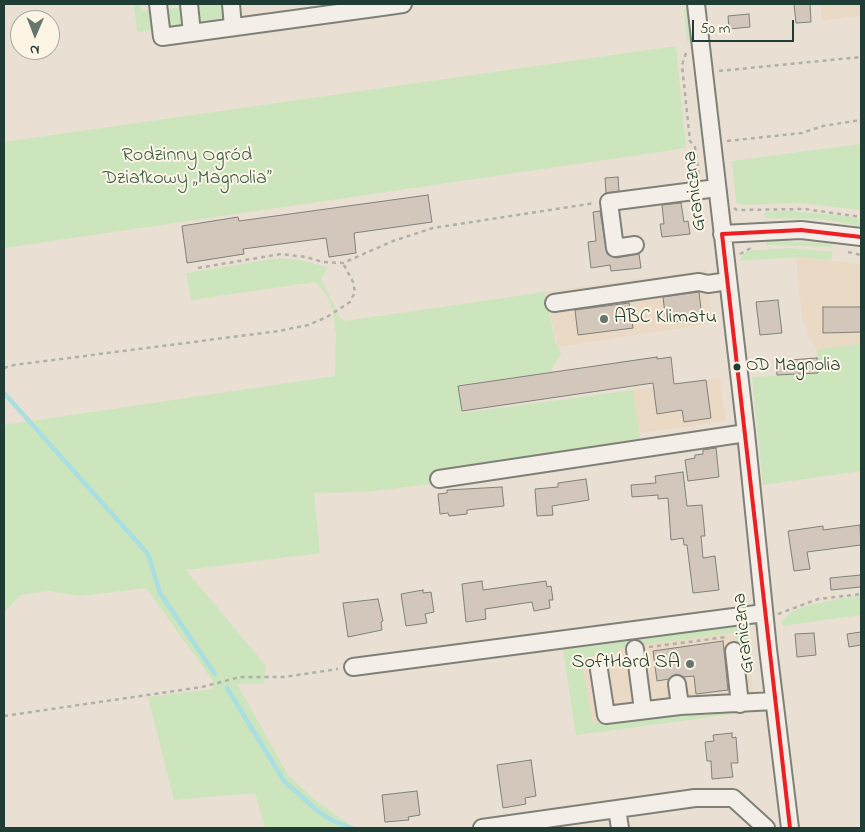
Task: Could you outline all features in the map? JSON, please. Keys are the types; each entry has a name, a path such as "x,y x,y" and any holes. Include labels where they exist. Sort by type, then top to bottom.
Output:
{"street":[{"path":"158,4 162,37 382,5 403,4"},
{"path":"189,4 192,33"},
{"path":"231,4 233,27"},
{"name":"Graniczna","path":"696,4 746,433 773,614 774,701 790,828"},
{"path":"634,245 615,248 610,202 716,188"},
{"path":"722,234 801,230 861,237"},
{"path":"554,303 698,282 708,284 728,281"},
{"path":"439,479 746,433"},
{"path":"353,667 773,614"},
{"path":"635,649 643,710"},
{"path":"734,651 740,704"},
{"path":"599,670 606,715 680,706 774,701"},
{"path":"677,684 680,706"},
{"path":"482,828 695,798 733,798 766,828"},
{"path":"617,809 620,828"}],"path":[{"path":"685,47 686,55 682,64 690,141 695,146 699,172"},
{"path":"714,63 717,72 861,57"},
{"path":"727,141 802,133 823,126 861,120"},
{"path":"198,268 256,256 281,254 343,264 394,240 433,228 610,202"},
{"path":"730,202 737,210 804,209 861,217"},
{"path":"738,256 743,250 757,248"},
{"path":"846,251 861,255"},
{"path":"4,368 14,364 279,332 308,325 327,317 350,302 355,292 353,282 343,264"},
{"path":"773,614 818,599 861,594"},
{"path":"635,649 732,637 734,651"},
{"path":"4,716 202,687 240,677 284,677 353,667"}],"shaded area":[{"path":"820,4 861,4 861,15 822,21"},
{"path":"796,257 861,264 861,343 817,350 808,337 802,316"},
{"path":"706,270 713,323 558,347 545,292"},
{"path":"720,378 726,421 639,433 633,390"},
{"path":"733,625 747,636 755,711 576,735 563,650"}],"green space":[{"path":"134,4 140,4 141,11 152,10 155,30 137,32"},
{"path":"198,4 224,4 226,18 200,21"},
{"path":"183,7 185,26 166,28 163,9"},
{"path":"684,8 689,10 693,40 687,42"},
{"name":"Rodzinny Ogród Działkowy „Magnolia”","path":"676,46 686,148 4,248 4,142"},
{"path":"861,144 861,210 801,203 742,205 736,202 732,161"},
{"path":"788,211 861,219 861,226 821,219 765,218 764,212"},
{"path":"766,241 830,243 834,247 766,245"},
{"path":"789,248 833,252 831,260 796,257 739,261 746,251"},
{"path":"279,258 299,260 328,267 321,279 340,318 345,321 545,292 555,341 561,354 550,372 458,385 462,413 633,390 641,445 430,477 432,484 364,492 314,493 320,553 186,570 266,666 264,684 237,684 288,775 315,800 354,828 265,828 255,793 174,800 148,697 213,689 213,681 146,588 81,596 48,591 21,595 4,612 4,425 335,376 336,336 333,310 326,294 315,282 191,300 186,273"},
{"path":"861,343 861,471 763,485 752,377 818,373 817,350"},
{"path":"861,596 861,615 782,626 782,621 790,613 806,606"},
{"path":"747,623 750,646 737,648 735,632 620,648 620,652 581,658 593,724 690,712 755,708 755,711 576,735 562,642"}],"building":[{"path":"794,4 810,4 811,22 796,23"},
{"path":"749,14 750,27 729,29 728,16"},
{"path":"618,177 619,191 606,193 605,178"},
{"path":"428,195 432,222 354,233 356,253 329,257 326,238 243,249 244,254 187,263 182,226 238,217 239,221"},
{"path":"681,203 684,222 688,221 690,234 662,237 660,224 664,224 662,205"},
{"path":"600,211 607,254 616,258 639,254 641,268 611,271 610,265 591,268 588,242 596,241 593,212"},
{"path":"699,292 702,318 666,323 663,297"},
{"path":"778,300 782,333 760,335 756,302"},
{"name":"ABC Klimatu","path":"629,303 633,328 578,335 575,310"},
{"path":"823,307 861,307 861,332 823,333"},
{"path":"657,357 657,359 671,357 674,384 706,380 711,418 684,422 682,410 657,414 653,383 462,411 458,386"},
{"path":"817,358 818,373 777,375 776,361"},
{"path":"716,448 719,477 688,481 685,460 695,458 695,455 703,454 703,450"},
{"path":"683,472 687,506 702,505 705,536 701,536 703,558 715,556 719,590 693,593 687,545 684,545 683,538 671,540 668,498 658,499 658,495 632,497 631,485 656,483 655,476"},
{"path":"586,479 589,500 552,506 553,515 537,516 535,489 558,487 558,483"},
{"path":"502,487 504,506 467,510 467,514 449,516 448,513 440,514 438,494 447,493 447,490"},
{"path":"860,525 861,545 807,552 810,569 794,571 788,531 823,526 823,530"},
{"path":"861,575 861,587 831,590 830,578"},
{"path":"482,581 483,590 546,581 547,587 551,586 553,600 549,600 550,608 534,611 532,602 485,609 486,619 466,622 462,584"},
{"path":"423,590 423,593 431,592 434,612 425,614 427,623 406,626 401,594"},
{"path":"378,599 383,621 381,622 382,630 348,637 343,603"},
{"path":"861,632 861,645 849,647 847,634"},
{"path":"814,633 816,655 797,657 795,634"},
{"name":"SoftHard SA","path":"723,641 728,690 696,694 694,676 684,677 676,674 669,679 657,681 653,651"},
{"path":"732,733 732,738 736,737 738,763 731,763 733,777 712,779 711,761 707,761 705,742 714,741 713,735"},
{"path":"531,760 536,796 525,798 526,804 503,808 497,765"},
{"path":"417,791 420,815 408,817 409,820 385,822 382,795"}],"waterway":[{"path":"4,393 148,554 160,593 215,674"},
{"path":"227,688 284,781 319,812 333,821 352,828"}],"transit line":[{"path":"722,234 801,230 861,237"},
{"path":"722,234 790,828"}],"place":[{"name":"ABC Klimatu","path":"604,319"},
{"name":"OD Magnolia","path":"737,367"},
{"name":"SoftHard SA","path":"690,664"}]}
